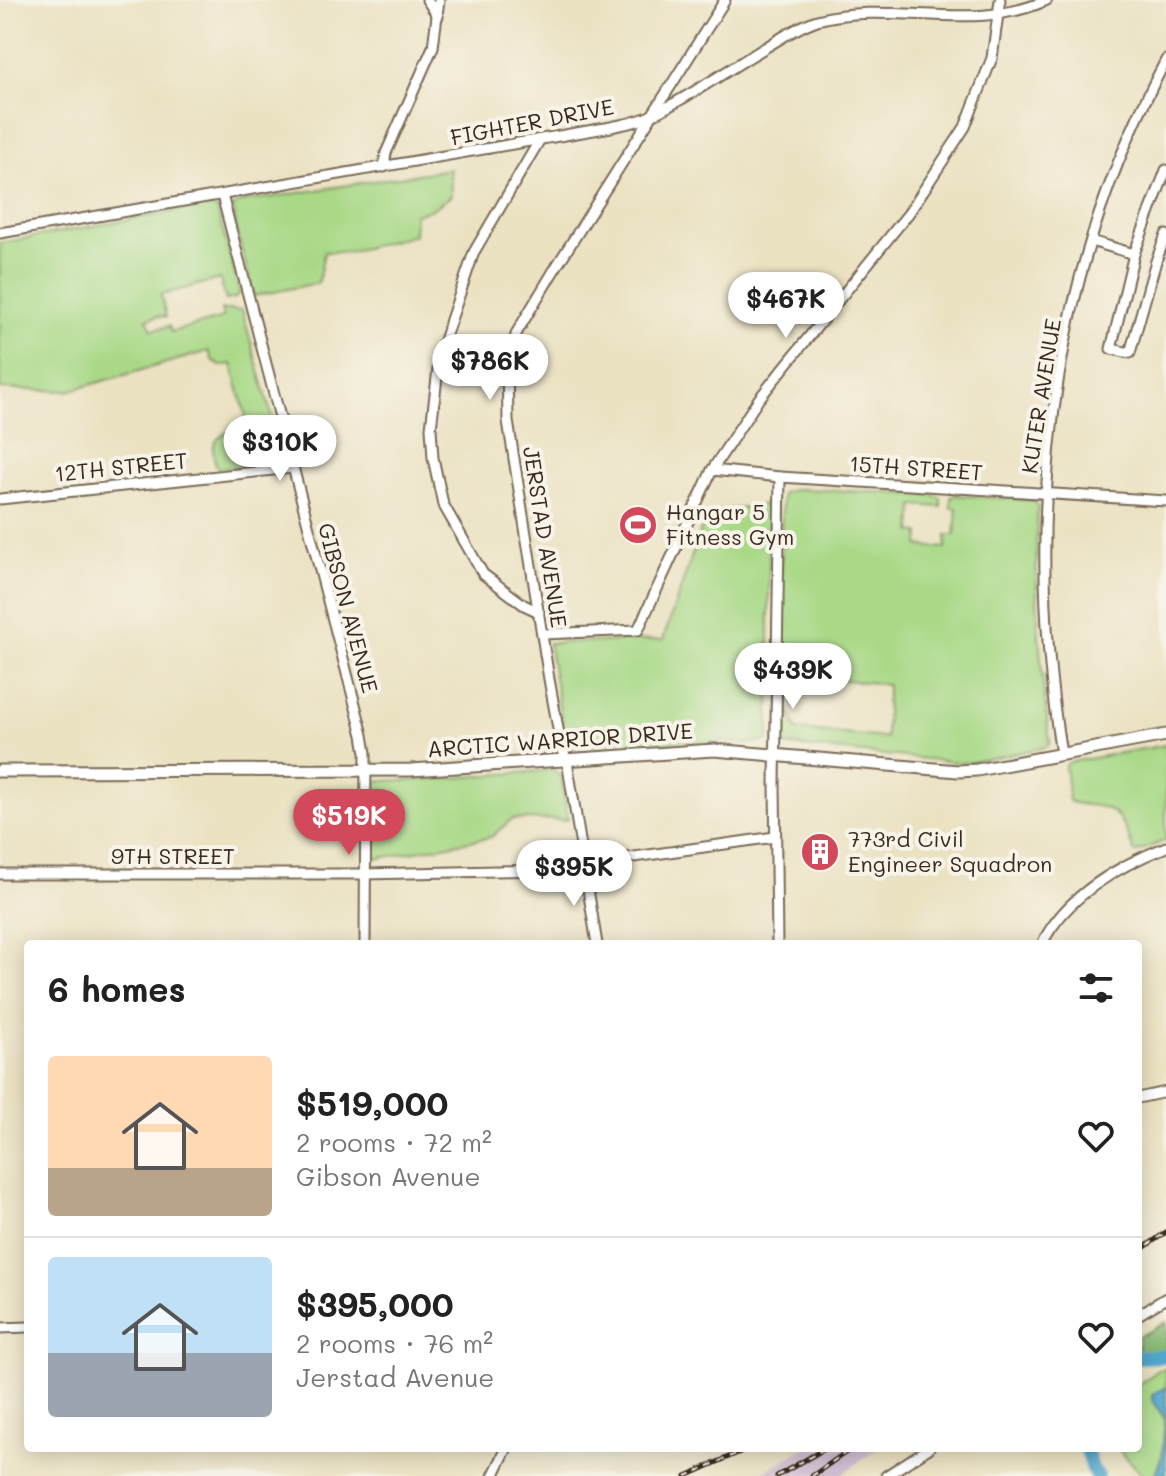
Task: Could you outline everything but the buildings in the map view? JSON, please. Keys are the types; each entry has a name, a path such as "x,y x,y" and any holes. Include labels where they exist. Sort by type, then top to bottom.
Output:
{"main road":[{"name":"ARCTIC WARRIOR DRIVE","path":"0,771 411,770 714,750 958,771 1166,735"}],"street":[{"path":"427,0 438,16"},
{"path":"384,167 386,153 433,47 439,0"},
{"name":"JERSTAD AVENUE","path":"596,940 567,761 554,706 508,421 507,363 517,332 725,0"},
{"path":"543,634 638,630 712,470 758,400 908,214 965,127 992,58 1000,0"},
{"name":"FIGHTER DRIVE","path":"0,233 611,127 651,116 797,28 817,20 865,10 958,16 998,14 1047,0"},
{"name":"KUTER AVENUE","path":"1061,754 1046,644 1043,566 1045,494 1058,381 1091,241 1121,156 1166,60"},
{"path":"539,141 474,252 440,352 431,428 433,458 443,504 483,574 524,605 539,612"},
{"path":"1166,170 1134,254 1111,349 1130,353 1166,235"},
{"name":"GIBSON AVENUE","path":"222,195 363,735 366,753 365,940"},
{"path":"1091,241 1134,254"},
{"name":"12TH STREET","path":"0,499 293,468"},
{"name":"15TH STREET","path":"712,470 1166,501"},
{"path":"777,940 775,753 780,477"},
{"name":"9TH STREET","path":"0,874 513,871 583,866 775,837"},
{"path":"1044,940 1056,919 1111,873 1166,847"},
{"path":"1142,1097 1166,1092"},
{"path":"1142,1313 1166,1298"},
{"path":"0,1328 24,1327"},
{"path":"493,1476 505,1452"},
{"path":"886,1476 923,1452"}],"shaded area":[{"path":"798,1452 873,1452 840,1476 756,1476"}],"green space":[{"path":"450,169 451,196 432,209 415,214 414,235 349,252 324,252 318,283 254,296 233,207 241,202"},
{"path":"203,206 217,209 240,293 226,300 220,279 161,295 166,317 147,319 152,330 169,326 171,332 223,318 221,310 242,310 283,456 274,463 218,469 213,450 215,443 224,434 248,424 232,364 220,366 212,360 209,351 68,391 0,389 0,243"},
{"path":"798,489 936,495 941,498 941,507 914,505 912,532 920,533 919,546 946,548 947,535 955,535 957,508 951,508 951,497 955,495 1032,500 1038,506 1038,624 1050,743 1046,747 967,763 784,745 779,740 789,709 797,730 886,738 887,684 780,674 782,493"},
{"path":"769,504 769,739 754,743 688,742 571,749 566,745 548,643 663,640 704,521 719,511"},
{"path":"1166,745 1166,840 1135,853 1115,814 1102,807 1069,801 1065,765"},
{"path":"554,770 561,777 568,820 512,819 491,837 374,859 375,781"},
{"path":"1166,1322 1166,1350 1142,1354 1142,1335"},
{"path":"1166,1369 1166,1476 1144,1476 1121,1452 1142,1452 1142,1382 1158,1370"}],"water":[{"path":"1166,1387 1166,1476 1154,1476 1162,1456 1165,1419 1152,1400 1152,1394"}],"waterway":[{"path":"1142,1357 1166,1356"},
{"path":"1087,1452 1097,1476"}],"railway":[{"path":"1142,1249 1166,1232"},
{"path":"686,1476 740,1452"},
{"path":"777,1476 819,1452"},
{"path":"812,1476 846,1452"}],"place":[{"name":"Hangar 5 Fitness Gym","path":"638,525"},
{"name":"773rd Civil Engineer Squadron","path":"820,852"}]}
